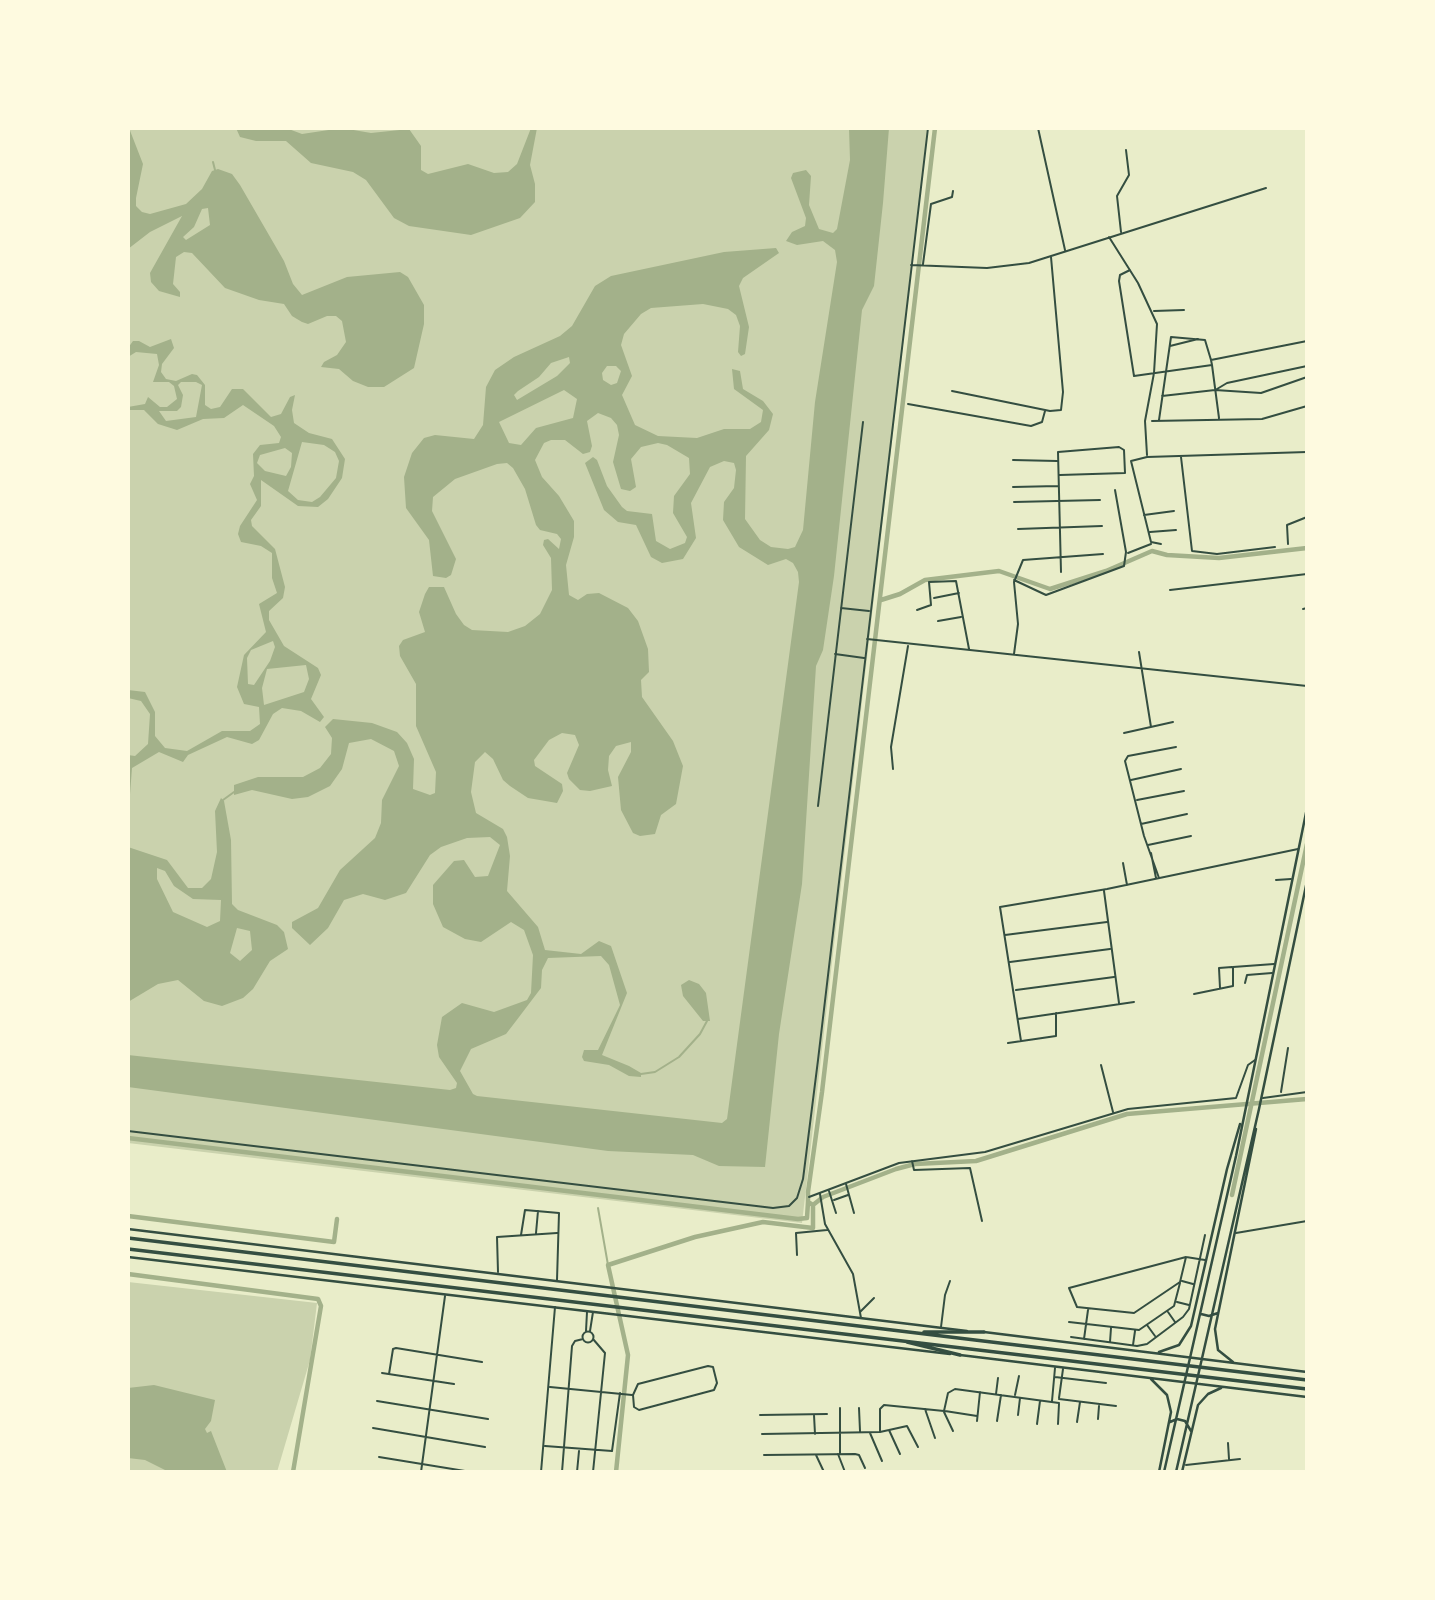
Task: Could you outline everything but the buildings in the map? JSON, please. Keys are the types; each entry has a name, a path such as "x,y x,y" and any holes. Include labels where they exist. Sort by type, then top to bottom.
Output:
{"highway":[{"path":"128,1238 1307,1380"},
{"path":"129,1249 1307,1389"},
{"path":"887,1330 984,1332"},
{"path":"888,1338 960,1355"}],"main road":[{"path":"1164,1472 1247,1099 1307,808"},
{"path":"1176,1472 1262,1098 1307,881"},
{"path":"1153,1353 1173,1349 1183,1340 1191,1326 1227,1169 1243,1117"},
{"path":"1238,1364 1222,1355 1215,1344 1218,1313 1257,1119"},
{"path":"128,1229 1307,1372"},
{"path":"128,1256 1307,1397"},
{"path":"1196,1305 1205,1315 1218,1313"},
{"path":"1149,1378 1167,1395 1171,1412 1159,1472"},
{"path":"1182,1472 1198,1405 1208,1394 1224,1387"},
{"path":"1169,1425 1173,1420 1185,1421 1191,1434"}],"street":[{"path":"128,1131 773,1208 789,1206 799,1195 928,128"},
{"path":"1038,128 1065,251"},
{"path":"1121,232 1117,196 1129,175 1126,150"},
{"path":"912,265 987,268 1018,265 1266,188"},
{"path":"923,266 931,204 952,197 953,191"},
{"path":"1109,236 1152,311 1158,330 1154,373 1145,421 1147,457"},
{"path":"953,391 1059,412 1063,403 1051,256"},
{"path":"1130,270 1120,275 1119,281 1133,374 1138,376 1212,365"},
{"path":"1152,311 1184,310"},
{"path":"1159,421 1169,346 1173,335 1206,341 1219,418"},
{"path":"1169,346 1199,339"},
{"path":"1211,360 1307,341"},
{"path":"1215,390 1227,383 1307,366"},
{"path":"1163,396 1215,390 1261,393 1307,377"},
{"path":"908,404 1031,426 1042,422 1045,410"},
{"path":"1152,421 1262,419 1307,406"},
{"path":"818,806 863,422"},
{"path":"1060,475 1127,471 1124,450 1119,447 1058,452 1061,572"},
{"path":"1152,543 1130,464 1147,457 1307,453"},
{"path":"1181,456 1192,551 1217,554 1275,547"},
{"path":"1013,460 1058,460"},
{"path":"1013,487 1059,486"},
{"path":"1015,579 1046,595 1124,566 1126,554 1115,490"},
{"path":"1014,502 1100,500"},
{"path":"1143,515 1174,512"},
{"path":"1288,544 1287,526 1307,517"},
{"path":"1018,529 1102,526"},
{"path":"1149,532 1176,530"},
{"path":"1126,554 1144,549 1152,543 1161,544"},
{"path":"1014,655 1018,624 1015,579 1025,558 1103,554"},
{"path":"1170,590 1307,574"},
{"path":"917,610 931,605 929,582 954,580 959,593 969,651"},
{"path":"934,598 959,593"},
{"path":"841,608 871,611"},
{"path":"1303,609 1307,608"},
{"path":"938,621 963,617"},
{"path":"867,639 1307,686"},
{"path":"893,769 891,747 908,645"},
{"path":"1139,652 1151,727"},
{"path":"835,654 865,658"},
{"path":"1124,733 1173,722"},
{"path":"1158,879 1125,764 1128,756 1176,747"},
{"path":"1130,780 1181,769"},
{"path":"1136,800 1184,791"},
{"path":"1141,824 1187,814"},
{"path":"1148,845 1191,836"},
{"path":"1021,1041 1000,907 1104,890 1298,849"},
{"path":"1123,863 1127,885"},
{"path":"1276,880 1292,879"},
{"path":"1104,890 1119,1004"},
{"path":"1004,935 1108,922"},
{"path":"1010,962 1112,949"},
{"path":"1220,989 1219,968 1275,964"},
{"path":"1194,994 1233,986 1233,967"},
{"path":"1245,983 1245,975 1273,973"},
{"path":"1014,990 1115,976"},
{"path":"1018,1019 1134,1002"},
{"path":"1007,1043 1056,1036 1056,1013"},
{"path":"1281,1093 1288,1048"},
{"path":"809,1197 912,1161 985,1152 1113,1113 1236,1098 1248,1065 1255,1059"},
{"path":"1101,1065 1113,1113"},
{"path":"1262,1098 1281,1093 1307,1092"},
{"path":"912,1161 913,1168 970,1168 982,1221"},
{"path":"846,1184 854,1213"},
{"path":"830,1191 836,1213"},
{"path":"832,1199 849,1193"},
{"path":"820,1194 820,1204 828,1230 853,1274 861,1318"},
{"path":"521,1235 525,1210 559,1213 556,1281"},
{"path":"536,1234 538,1210"},
{"path":"1235,1233 1307,1221"},
{"path":"797,1255 794,1241 796,1233 828,1230"},
{"path":"498,1273 497,1237 559,1233"},
{"path":"1071,1337 1133,1346 1147,1344 1175,1323 1187,1313 1190,1306 1205,1235"},
{"path":"1195,1284 1180,1281 1134,1313 1077,1307 1069,1288 1186,1256 1206,1261"},
{"path":"1069,1322 1135,1331 1147,1325 1177,1302 1186,1256"},
{"path":"941,1328 945,1295 950,1281"},
{"path":"421,1472 445,1293"},
{"path":"860,1312 874,1298"},
{"path":"1177,1302 1190,1306"},
{"path":"541,1472 555,1306"},
{"path":"1083,1344 1088,1309"},
{"path":"562,1472 573,1343 583,1339 588,1310"},
{"path":"593,1311 590,1332 604,1351 593,1472"},
{"path":"1167,1312 1175,1323"},
{"path":"1147,1325 1156,1337"},
{"path":"1110,1343 1111,1328"},
{"path":"1133,1346 1135,1331"},
{"path":"583,1339 589,1342 593,1339"},
{"path":"389,1374 394,1348 482,1362"},
{"path":"708,1366 713,1367 717,1383 711,1392 639,1410 634,1407 631,1395 638,1384 708,1366"},
{"path":"1052,1402 1055,1366"},
{"path":"1058,1424 1063,1367"},
{"path":"382,1373 454,1384"},
{"path":"1015,1397 1019,1376"},
{"path":"1055,1377 1106,1383"},
{"path":"996,1394 998,1378"},
{"path":"549,1387 631,1395"},
{"path":"953,1431 944,1411 950,1391 980,1392 1059,1403"},
{"path":"976,1421 980,1392"},
{"path":"544,1446 613,1450 622,1393"},
{"path":"997,1421 1001,1395"},
{"path":"1089,1402 1090,1396"},
{"path":"1018,1415 1021,1397"},
{"path":"1059,1399 1116,1406"},
{"path":"1037,1424 1041,1400"},
{"path":"377,1401 488,1419"},
{"path":"1077,1422 1080,1402"},
{"path":"1098,1419 1099,1404"},
{"path":"880,1432 880,1409 884,1405 977,1416"},
{"path":"840,1408 839,1454 845,1472"},
{"path":"859,1408 860,1433"},
{"path":"924,1408 935,1437"},
{"path":"814,1414 815,1434"},
{"path":"760,1415 827,1414"},
{"path":"762,1434 870,1433 907,1426 918,1447"},
{"path":"373,1428 485,1447"},
{"path":"889,1430 900,1454"},
{"path":"870,1433 881,1461"},
{"path":"1228,1443 1230,1460"},
{"path":"578,1472 579,1450"},
{"path":"816,1454 824,1472"},
{"path":"764,1455 858,1454 865,1468"},
{"path":"379,1457 471,1472"},
{"path":"1183,1466 1240,1460"}],"shaded area":[{"path":"128,128 928,128 802,1223 128,1143"},
{"path":"129,128 143,164 136,198 136,206 142,212 150,214 186,204 202,189 212,171 218,169 232,174 240,185 284,261 293,284 302,295 347,277 400,272 408,277 424,305 424,324 414,368 384,387 368,387 353,381 339,369 321,367 324,362 337,355 346,342 342,321 336,316 327,316 308,324 292,316 284,304 259,300 225,288 192,253 184,252 176,257 173,284 180,292 180,297 159,291 151,282 150,273 182,216 150,232 128,249","holes":["208,208 210,225 186,240 183,237 194,227 202,209"]},
{"path":"236,128 286,128 302,134 342,128 371,133 409,129 421,146 421,170 428,174 468,164 494,173 508,172 517,164 531,128 537,128 530,165 535,184 535,202 520,218 471,235 409,226 394,218 366,180 353,172 311,163 286,141 256,141 240,137"},
{"path":"849,128 889,128 874,286 862,310 834,576 823,650 816,666 802,884 779,1034 765,1167 719,1166 693,1155 608,1151 128,1087 128,1055 450,1090 456,1088 457,1083 439,1057 437,1045 442,1017 462,1003 494,1012 527,1000 531,993 533,955 524,930 511,922 481,942 465,939 443,927 433,904 433,885 454,861 464,860 475,877 488,876 500,845 490,837 467,838 441,847 430,855 406,893 385,900 363,894 344,900 328,928 310,945 292,928 292,922 318,908 340,870 375,838 381,823 382,800 399,766 394,751 371,739 349,743 342,769 330,786 308,797 292,799 252,790 234,795 234,785 258,777 303,777 320,768 331,754 332,738 325,727 333,719 372,723 397,732 407,743 414,759 413,789 430,795 435,793 436,772 416,726 416,684 400,656 399,646 403,640 425,632 419,612 429,587 444,587 456,614 464,625 472,630 508,632 525,626 540,614 552,590 551,558 543,545 544,540 548,539 559,549 561,539 557,534 540,530 525,489 513,468 507,463 497,464 455,479 433,497 432,511 456,559 451,575 446,578 433,576 429,540 406,508 404,477 412,453 424,438 435,435 474,439 483,425 486,387 495,370 514,357 560,336 572,326 595,286 611,276 724,252 776,248 779,253 743,278 739,286 749,327 745,354 741,356 738,352 740,326 736,315 728,309 703,304 651,308 641,314 624,334 621,345 632,376 622,395 635,425 658,436 697,438 724,429 750,429 761,422 763,410 734,389 732,369 740,371 743,389 763,401 773,414 769,430 746,456 745,519 760,540 771,547 795,547 803,530 815,402 837,262 835,250 823,241 797,245 786,241 792,232 805,226 806,218 791,178 793,173 806,170 811,176 809,205 819,229 833,233 837,229 850,160","holes":["569,357 570,363 557,376 517,400 514,395 539,377 551,363","607,366 616,366 621,371 617,383 611,385 603,380 602,373","564,390 577,399 573,418 536,428 521,445 509,443 499,422","598,413 611,418 617,425 619,435 613,462 621,489 630,491 636,487 631,459 641,447 658,443 667,445 689,458 690,474 674,496 673,513 687,537 685,543 670,549 656,541 652,514 627,511 607,486 597,460 593,457 585,463 604,510 618,522 636,525 651,557 662,563 683,559 696,538 691,503 710,467 724,461 734,463 736,470 734,488 724,502 723,520 739,547 768,565 786,559 793,563 798,572 799,582 727,1119 722,1123 477,1096 473,1094 460,1071 471,1049 506,1034 541,988 542,970 548,958 601,956 609,965 620,1005 598,1050 584,1050 582,1057 584,1061 609,1065 629,1076 641,1077 641,1073 629,1066 602,1055 627,993 611,946 599,941 581,954 545,950 538,927 507,891 510,856 507,837 503,829 476,813 471,792 475,762 485,752 493,759 503,780 510,786 528,798 557,803 563,791 562,784 535,766 534,760 549,740 562,733 575,735 579,745 567,773 580,790 590,791 612,786 608,770 609,756 616,746 631,742 631,752 618,777 621,810 633,833 640,836 655,834 661,815 676,804 683,766 673,741 642,697 641,680 649,672 648,649 638,621 628,608 599,593 587,594 578,600 569,595 566,565 574,537 574,521 559,496 542,477 535,460 544,443 551,440 565,440 583,454 590,452 592,446 587,421"]},
{"path":"171,339 174,348 162,364 161,372 166,379 176,381 192,374 197,375 205,385 205,405 211,409 220,407 232,389 243,389 271,417 281,414 290,397 295,395 292,410 294,423 309,433 332,439 345,459 342,478 328,499 318,507 298,506 261,480 261,506 251,520 252,526 275,549 285,587 283,598 269,611 269,620 284,646 318,668 321,675 311,699 324,717 320,722 301,711 282,708 273,714 259,740 252,744 227,737 188,755 183,762 159,752 132,768 130,794 128,755 135,756 148,744 150,714 141,701 128,698 128,690 145,692 155,712 155,736 165,748 187,751 222,731 250,731 260,724 259,707 244,704 237,687 244,655 266,632 259,604 277,593 272,578 272,553 261,546 241,542 238,534 240,526 257,500 250,484 254,476 253,454 260,445 279,443 281,437 274,426 243,405 224,418 203,419 177,430 158,424 144,410 128,410 128,407 145,404 148,397 160,407 167,407 177,399 174,386 169,382 153,382 159,365 157,354 136,352 128,357 128,348 133,341 150,347","holes":["181,382 196,382 202,385 196,417 166,421 159,411 177,411 181,407 183,395 178,385","302,442 324,445 335,452 339,461 336,478 320,497 312,502 298,500 288,491","285,448 292,453 291,467 286,476 265,471 257,463 260,455","273,641 275,647 270,661 254,685 248,684 247,658 251,650","306,665 309,679 304,692 264,705 262,688 267,669"]},
{"path":"221,798 224,801 231,840 232,904 238,910 277,925 284,932 288,949 270,961 253,989 243,998 222,1006 204,1001 178,980 158,984 128,1002 128,847 167,860 188,888 202,888 211,879 217,852 215,811","holes":["157,868 165,871 174,886 193,899 221,900 220,921 207,927 173,912 157,879","237,928 250,931 252,950 240,961 230,953"]},
{"path":"689,980 699,984 706,993 710,1021 703,1021 683,996 681,985"},
{"path":"128,1282 317,1303 310,1360 277,1472 128,1472"},
{"path":"154,1385 215,1400 211,1421 205,1429 207,1433 211,1431 227,1472 169,1472 145,1460 128,1458 128,1388"}],"waterway":[{"path":"813,1205 808,1202 808,1192 935,128"},
{"path":"213,162 215,170"},
{"path":"881,600 900,594 925,580 999,571 1050,589 1106,571 1152,551 1167,555 1219,558 1307,548"},
{"path":"223,800 234,792"},
{"path":"1232,1195 1307,844"},
{"path":"641,1074 655,1072 679,1057 700,1034 707,1021"},
{"path":"616,1472 628,1355 608,1265 695,1237 763,1222 813,1228 813,1205 823,1197 915,1164 976,1161 1127,1114 1307,1099"},
{"path":"128,1138 798,1219 807,1218 808,1202"},
{"path":"598,1208 608,1265"},
{"path":"128,1216 334,1242 337,1219"},
{"path":"128,1274 318,1299 321,1306 293,1472"}]}
